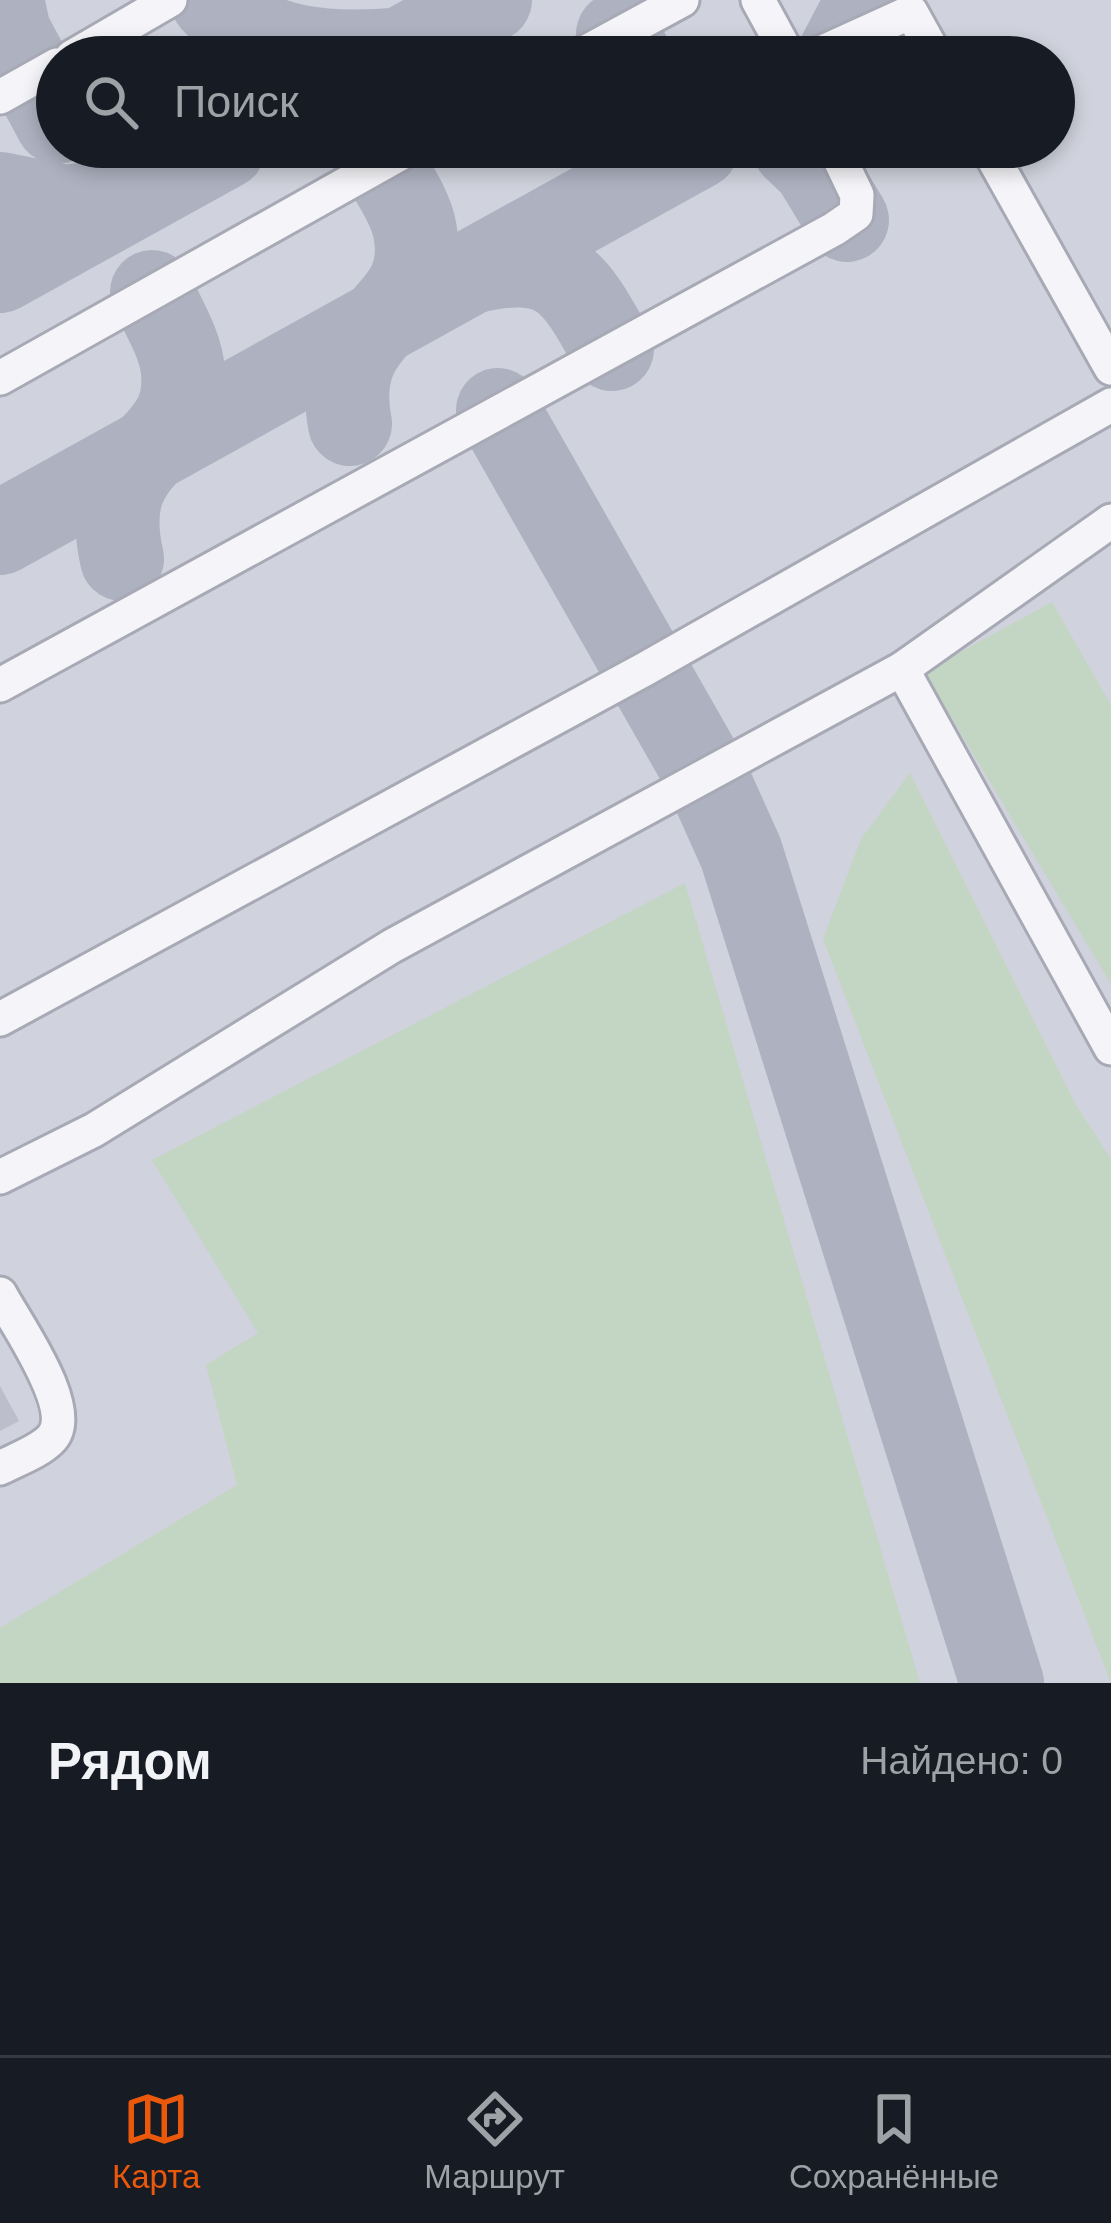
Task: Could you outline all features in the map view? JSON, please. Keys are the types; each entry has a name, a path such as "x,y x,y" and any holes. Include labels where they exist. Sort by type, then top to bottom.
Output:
{"lane":[{"path":"108,36 170,0"},
{"path":"616,36 682,0"},
{"path":"758,0 777,36"},
{"path":"857,36 921,6 930,36"},
{"path":"0,97 36,77"},
{"path":"0,378 375,168"},
{"path":"0,685 834,230 856,214 857,195 844,168"},
{"path":"999,168 1111,368"},
{"path":"0,1019 645,669 1111,405"},
{"path":"0,1178 94,1130 392,946 902,669 1111,521"},
{"path":"902,669 1111,1048"},
{"path":"0,1294 56,1395 61,1419 52,1439 0,1468"}],"shaded area":[{"path":"0,0 1111,0 1111,1683 0,1683"}],"green space":[{"path":"1052,602 1111,705 1111,984 924,672"},
{"path":"910,773 1076,1105 1111,1159 1111,1683 823,939 861,839"},
{"path":"685,883 920,1683 0,1683 0,1628 237,1485 206,1365 258,1333 152,1160"}],"building":[{"path":"0,1386 19,1421 0,1431"}],"taxiway":[{"path":"2,0 9,32 36,83"},
{"path":"212,0 231,18 264,36"},
{"path":"425,36 490,0"},
{"path":"849,36 868,0"},
{"path":"0,271 186,168"},
{"path":"350,424 347,388 354,361 409,285 416,261 413,222 385,168"},
{"path":"0,533 659,168"},
{"path":"815,168 847,220"},
{"path":"0,194 65,207 127,200"},
{"path":"475,271 526,266 561,277 586,305 612,349"},
{"path":"122,559 117,521 122,493 132,472 173,422 181,400 179,351 152,292"},
{"path":"498,410 706,775 741,853 1002,1683"}]}
